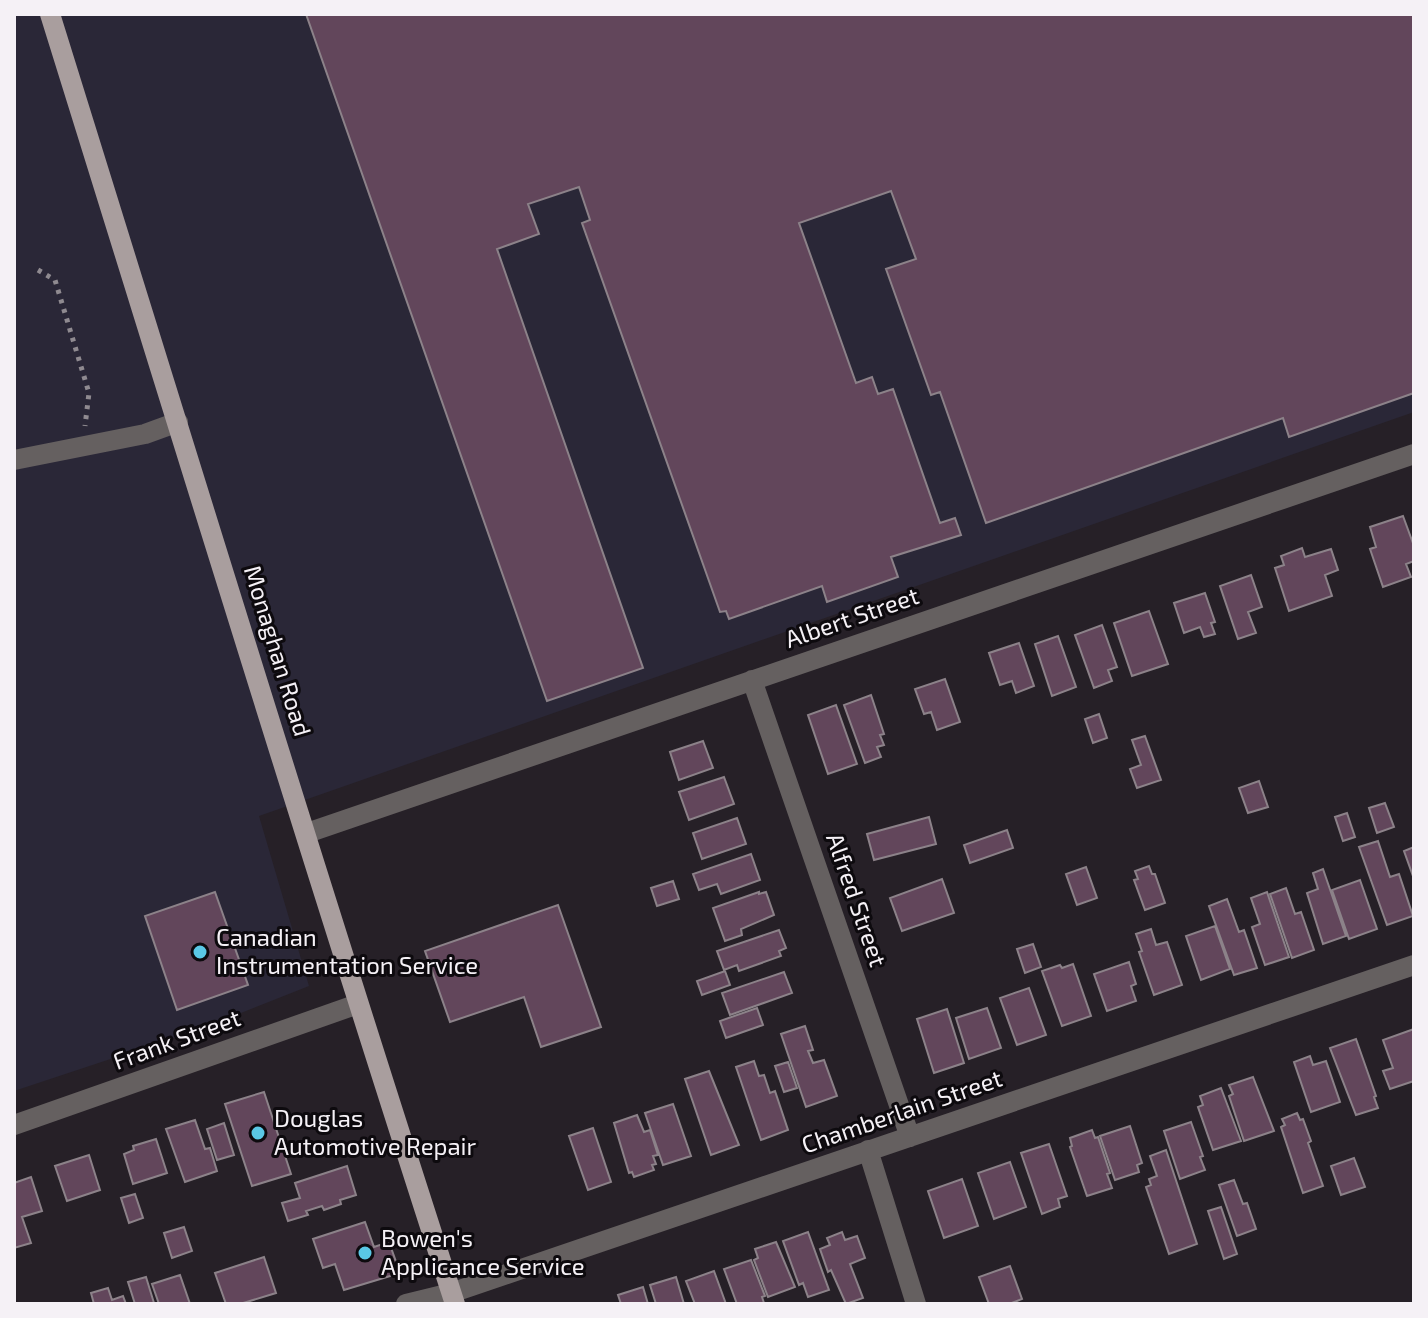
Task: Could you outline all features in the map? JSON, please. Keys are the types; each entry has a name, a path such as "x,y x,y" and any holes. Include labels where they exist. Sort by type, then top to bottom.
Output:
{"main road":[{"name":"Monaghan Road","path":"50,14 453,1299"}],"street":[{"path":"14,460 145,434 178,422"},
{"name":"Albert Street","path":"307,833 1414,454"},
{"name":"Alfred Street","path":"752,680 910,1137"},
{"name":"Chamberlain Street","path":"406,1304 453,1299 868,1150 1414,965"},
{"name":"Frank Street","path":"14,1125 358,1004"},
{"path":"868,1150 916,1304"}],"path":[{"path":"38,270 55,280 89,393 83,447"}],"shaded area":[{"path":"14,14 1414,14 1414,412 259,816 309,986 198,1030 14,1091"}],"building":[{"path":"306,14 1414,14 1414,393 1289,437 1283,418 986,523 940,392 931,395 886,269 916,259 891,191 799,223 856,383 872,377 878,394 893,389 940,523 955,518 961,535 891,557 898,577 827,602 822,586 729,619 726,611 720,612 582,223 590,220 579,187 528,204 539,234 497,249 643,668 547,701"},
{"path":"1403,516 1414,546 1414,561 1406,564 1411,577 1383,587 1370,549 1376,547 1370,527"},
{"path":"1302,548 1305,557 1331,549 1338,570 1325,575 1332,596 1289,611 1275,568 1284,565 1281,556"},
{"path":"1251,575 1262,607 1248,612 1256,633 1238,639 1220,586"},
{"path":"1205,593 1215,622 1211,623 1215,634 1204,637 1200,627 1184,633 1174,603"},
{"path":"1149,611 1168,664 1132,676 1114,623"},
{"path":"1102,625 1117,667 1108,670 1112,681 1094,688 1075,635"},
{"path":"1058,636 1076,687 1052,696 1035,644"},
{"path":"1019,643 1034,686 1016,693 1012,681 1000,685 989,653"},
{"path":"945,679 960,722 937,730 931,712 924,714 915,689"},
{"path":"871,695 884,734 880,735 884,745 877,747 881,757 865,763 844,705"},
{"path":"836,705 857,764 828,774 808,715"},
{"path":"1099,714 1107,738 1093,743 1085,719"},
{"path":"1145,736 1161,780 1137,788 1130,769 1141,765 1132,740"},
{"path":"703,741 713,768 679,780 670,752"},
{"path":"724,777 734,804 689,820 679,792"},
{"path":"1259,781 1268,807 1248,813 1239,788"},
{"path":"1385,803 1394,827 1377,833 1369,808"},
{"path":"1347,813 1355,837 1343,841 1335,817"},
{"path":"929,817 936,844 874,860 867,834"},
{"path":"737,818 746,844 702,859 693,833"},
{"path":"1007,830 1013,848 970,863 964,845"},
{"path":"1378,841 1390,877 1399,874 1413,916 1387,925 1359,847"},
{"path":"1414,847 1414,879 1404,851"},
{"path":"751,854 760,880 721,894 717,884 699,890 693,874"},
{"path":"1149,866 1165,903 1145,910 1134,880 1138,879 1135,871"},
{"path":"1086,867 1097,898 1077,905 1066,874"},
{"path":"1323,869 1346,936 1323,944 1307,893 1318,889 1313,873"},
{"path":"942,879 954,913 902,931 890,898"},
{"path":"1360,880 1377,929 1349,939 1332,890"},
{"path":"673,881 679,899 657,906 651,888"},
{"path":"1286,888 1295,914 1301,912 1314,950 1292,958 1270,894"},
{"path":"215,892 248,985 177,1010 145,916"},
{"path":"766,892 774,915 741,929 742,935 725,941 713,908"},
{"path":"1267,892 1289,957 1265,965 1252,927 1260,924 1251,898"},
{"path":"1227,899 1239,932 1244,930 1257,968 1234,975 1209,906"},
{"path":"558,905 601,1027 541,1047 524,997 450,1022 425,951"},
{"path":"1215,926 1230,969 1201,980 1186,936"},
{"path":"1151,929 1156,945 1167,942 1182,985 1154,995 1136,934"},
{"path":"779,930 786,948 779,951 781,956 739,971 737,965 724,970 717,951"},
{"path":"1033,944 1041,967 1025,973 1017,949"},
{"path":"1129,962 1136,984 1131,986 1136,1001 1107,1011 1094,974"},
{"path":"1073,964 1091,1016 1062,1026 1042,971"},
{"path":"725,971 730,985 702,995 697,981"},
{"path":"784,972 792,993 730,1015 722,993"},
{"path":"1029,988 1046,1035 1017,1045 1000,998"},
{"path":"757,1008 763,1025 726,1038 720,1021"},
{"path":"987,1008 1001,1048 969,1059 956,1018"},
{"path":"947,1009 964,1063 934,1073 917,1019"},
{"path":"805,1026 813,1050 808,1051 813,1063 824,1060 837,1096 806,1107 781,1034"},
{"path":"1414,1029 1414,1081 1390,1089 1383,1071 1393,1068 1383,1040"},
{"path":"1356,1039 1378,1108 1356,1115 1330,1048"},
{"path":"1310,1056 1313,1065 1326,1061 1340,1102 1311,1112 1294,1062"},
{"path":"754,1061 759,1076 764,1075 770,1093 775,1091 788,1130 761,1140 736,1067"},
{"path":"788,1062 797,1088 784,1092 775,1066"},
{"path":"709,1071 739,1145 711,1155 685,1079"},
{"path":"1253,1077 1274,1131 1244,1141 1229,1096 1233,1094 1229,1085"},
{"path":"1221,1088 1241,1141 1213,1150 1198,1107 1203,1105 1200,1096"},
{"path":"264,1092 291,1174 252,1186 225,1104"},
{"path":"673,1104 691,1156 663,1165 645,1113"},
{"path":"1297,1113 1300,1120 1303,1119 1311,1141 1308,1143 1323,1186 1303,1193 1281,1127 1285,1125 1282,1119"},
{"path":"637,1115 644,1132 650,1130 658,1155 653,1156 656,1164 652,1165 654,1170 634,1177 632,1172 629,1173 614,1123"},
{"path":"195,1120 205,1149 210,1148 217,1171 185,1182 166,1129"},
{"path":"1191,1122 1205,1170 1180,1179 1164,1131"},
{"path":"224,1123 234,1155 217,1160 207,1129"},
{"path":"1130,1126 1142,1163 1137,1165 1139,1172 1115,1180 1100,1136"},
{"path":"593,1128 611,1182 588,1190 569,1136"},
{"path":"1092,1130 1095,1138 1098,1137 1112,1188 1087,1196 1070,1147 1070,1138"},
{"path":"156,1139 167,1173 133,1184 124,1154 134,1150 133,1146"},
{"path":"1049,1144 1067,1196 1058,1199 1060,1207 1042,1214 1021,1153"},
{"path":"1166,1150 1197,1244 1169,1254 1146,1187 1151,1185 1149,1179 1157,1176 1150,1156"},
{"path":"89,1155 100,1190 67,1201 55,1166"},
{"path":"1354,1158 1365,1187 1341,1195 1331,1166"},
{"path":"1010,1162 1026,1207 994,1219 978,1173"},
{"path":"347,1166 356,1195 340,1200 341,1204 324,1210 322,1206 306,1211 308,1215 288,1221 282,1203 300,1198 295,1183"},
{"path":"31,1177 42,1211 22,1217 31,1243 14,1248 14,1183"},
{"path":"962,1179 978,1226 944,1238 928,1191"},
{"path":"1234,1180 1243,1204 1247,1203 1256,1229 1237,1236 1219,1185"},
{"path":"135,1194 143,1218 129,1223 121,1198"},
{"path":"1221,1207 1237,1254 1224,1259 1208,1211"},
{"path":"365,1222 374,1247 389,1242 400,1273 344,1290 335,1264 323,1268 313,1239"},
{"path":"184,1227 192,1251 172,1258 164,1233"},
{"path":"808,1232 829,1290 808,1297 803,1283 799,1285 783,1241"},
{"path":"842,1232 845,1240 857,1236 865,1258 850,1264 863,1298 846,1304 831,1270 828,1272 820,1249 830,1245 827,1238"},
{"path":"776,1242 795,1287 768,1297 754,1260 758,1258 755,1249"},
{"path":"264,1257 276,1293 240,1304 226,1304 215,1273"},
{"path":"751,1260 765,1296 762,1297 764,1303 737,1304 724,1269"},
{"path":"1010,1266 1022,1299 1009,1304 989,1304 979,1277"},
{"path":"714,1271 726,1304 695,1304 686,1281"},
{"path":"180,1275 190,1304 159,1304 152,1284"},
{"path":"146,1277 154,1303 135,1304 128,1282"},
{"path":"676,1277 684,1304 656,1304 650,1285"},
{"path":"643,1287 648,1304 621,1304 618,1295"},
{"path":"108,1288 112,1300 123,1296 126,1304 94,1304 91,1293"}],"place":[{"name":"Canadian Instrumentation Service","path":"200,952"},
{"name":"Douglas Automotive Repair","path":"258,1133"},
{"name":"Bowen's Applicance Service","path":"365,1253"}]}
